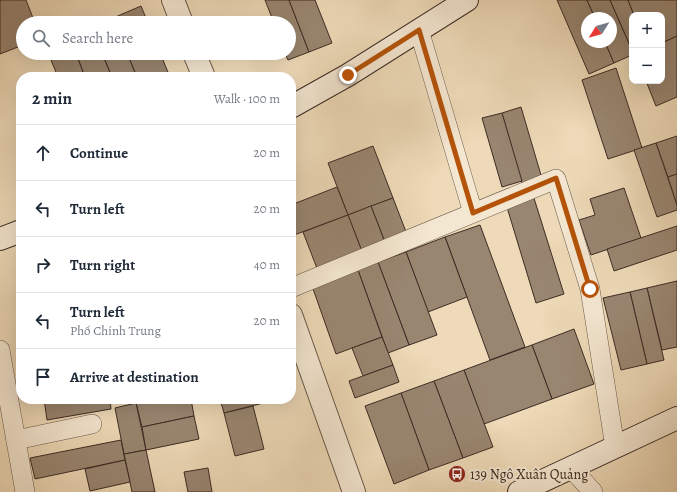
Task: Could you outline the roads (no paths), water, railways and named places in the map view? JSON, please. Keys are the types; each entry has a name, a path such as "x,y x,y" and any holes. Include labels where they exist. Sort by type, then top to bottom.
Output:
{"street":[{"path":"173,0 179,16"},
{"path":"296,104 348,75 467,0"},
{"path":"197,60 202,72"},
{"path":"0,238 16,233"},
{"path":"296,329 354,492"},
{"path":"519,492 677,418"}],"lane":[{"path":"419,30 473,213"},
{"path":"296,286 556,178 590,289 615,447"},
{"path":"0,350 5,406 16,440 25,492"},
{"path":"16,440 92,424"},
{"path":"571,468 593,492"}],"place":[{"name":"139 Ngô Xuân Quảng","path":"457,474"}]}
